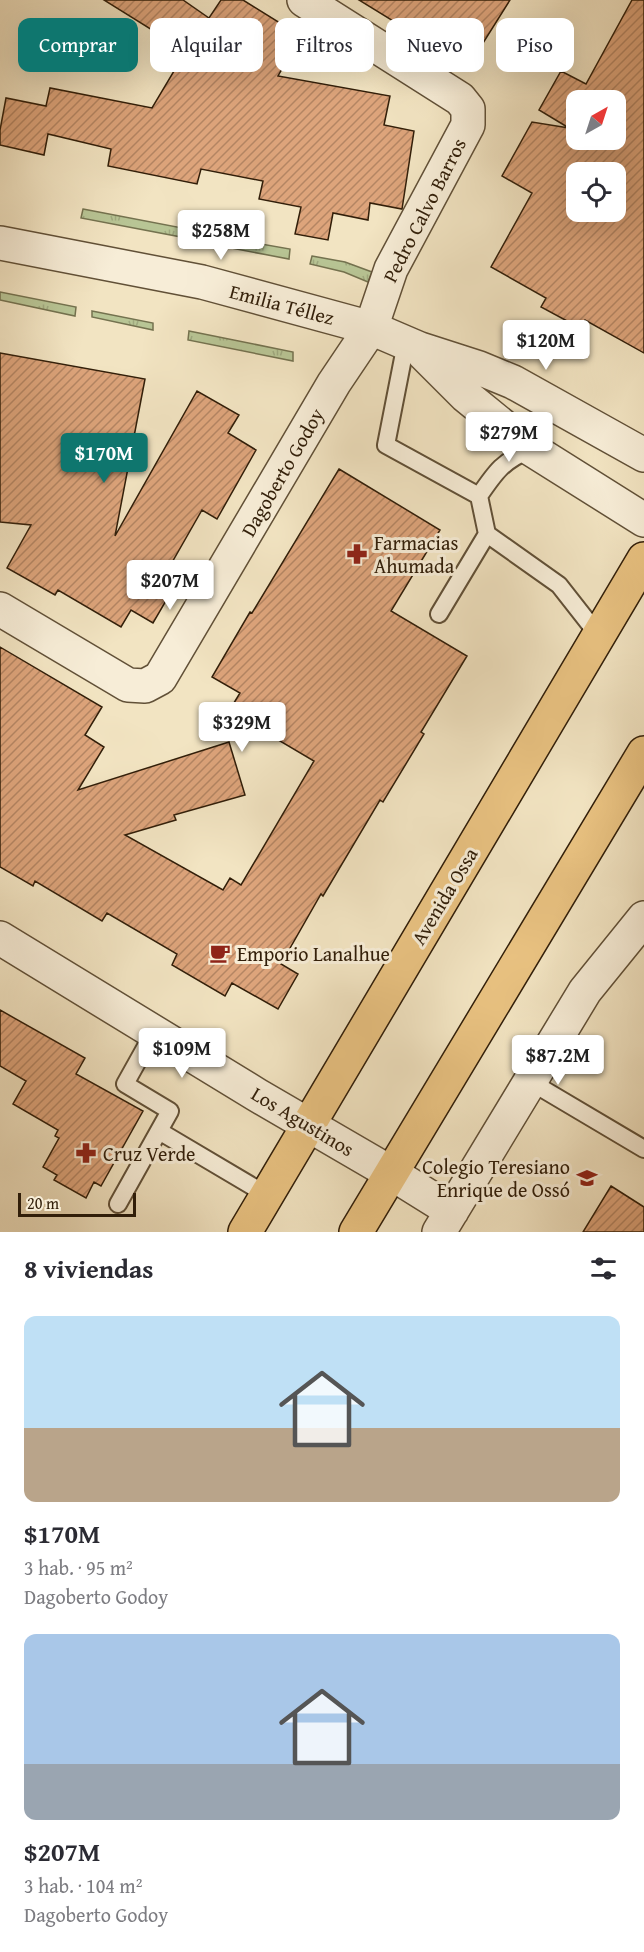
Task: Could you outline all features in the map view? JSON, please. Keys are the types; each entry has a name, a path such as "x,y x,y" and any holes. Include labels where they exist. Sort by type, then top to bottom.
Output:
{"main road":[{"name":"Avenida Ossa","path":"245,1232 644,559"},
{"path":"356,1232 644,753"}],"street":[{"name":"Pedro Calvo Barros","path":"304,0 460,99 468,110 468,125 391,269 371,328"},
{"name":"Emilia Téllez","path":"0,243 202,282 371,328 413,346 513,382 644,455"},
{"name":"Dagoberto Godoy","path":"0,609 128,685 145,686 160,678 334,383 371,328"},
{"name":"Emilia Téllez","path":"413,346 466,396 531,449 644,520"},
{"path":"445,1222 585,992 644,918"},
{"name":"Los Agustinos","path":"0,938 392,1173 445,1222"}],"lane":[{"path":"413,346 386,446 479,496"},
{"path":"531,449 518,455 496,471 479,496 487,534 559,585 599,636"},
{"path":"439,614 487,534"},
{"path":"118,1204 170,1111 125,1084 154,1032"},
{"path":"531,1082 644,1149"},
{"path":"159,1131 267,1195"}],"green space":[{"path":"83,209 198,231 197,240 81,218"},
{"path":"233,239 290,249 289,259 231,248"},
{"path":"312,256 345,262 372,272 368,282 344,272 310,264"},
{"path":"0,292 76,307 75,316 0,300"},
{"path":"92,311 153,323 153,330 92,317"},
{"path":"189,331 293,352 293,361 188,340"}],"building":[{"path":"104,0 183,0 209,18 150,18 150,29 138,21 138,18 133,18"},
{"path":"221,0 243,0 275,20 275,72 280,72 278,76 390,96 384,125 414,131 402,209 370,203 368,220 333,213 328,240 295,234 301,207 259,199 263,181 201,169 197,184 108,166 111,149 48,134 44,155 0,145 0,130 6,98 46,106 50,88 152,108 173,72 263,72 263,18 209,18"},
{"path":"359,0 510,0 499,18 496,18 496,22 484,41 484,18 388,18"},
{"path":"632,0 644,0 644,353 585,320 580,328 541,307 546,298 491,267 532,193 502,176 532,122 566,128 566,150 626,150 626,90 566,90 566,126 539,110 560,72 586,84"},
{"path":"0,353 145,379 115,536 197,391 239,415 228,433 256,450 217,519 202,510 162,580 174,587 153,623 131,610 121,627 58,590 55,595 7,568 31,525 0,522"},
{"path":"339,469 440,530 391,611 467,656 421,732 424,734 383,802 380,800 323,896 321,894 281,964 298,974 278,1009 232,983 225,996 172,965 177,954 107,913 102,921 35,881 33,886 0,867 0,647 102,707 85,735 104,747 78,790 229,742 245,795 174,815 176,820 125,835 223,890 230,878 241,885 314,761 229,711 240,693 212,677"},
{"path":"0,1010 85,1058 76,1074 143,1111 101,1186 94,1182 86,1198 54,1180 57,1175 43,1167 59,1138 55,1136 58,1130 13,1104 26,1081 0,1066"},
{"path":"611,1186 644,1207 644,1232 583,1232"}],"place":[{"name":"Farmacias Ahumada","path":"357,554"},
{"name":"Emporio Lanalhue","path":"220,953"},
{"name":"Cruz Verde","path":"86,1153"},
{"name":"Colegio Teresiano Enrique de Ossó","path":"587,1178"}]}
